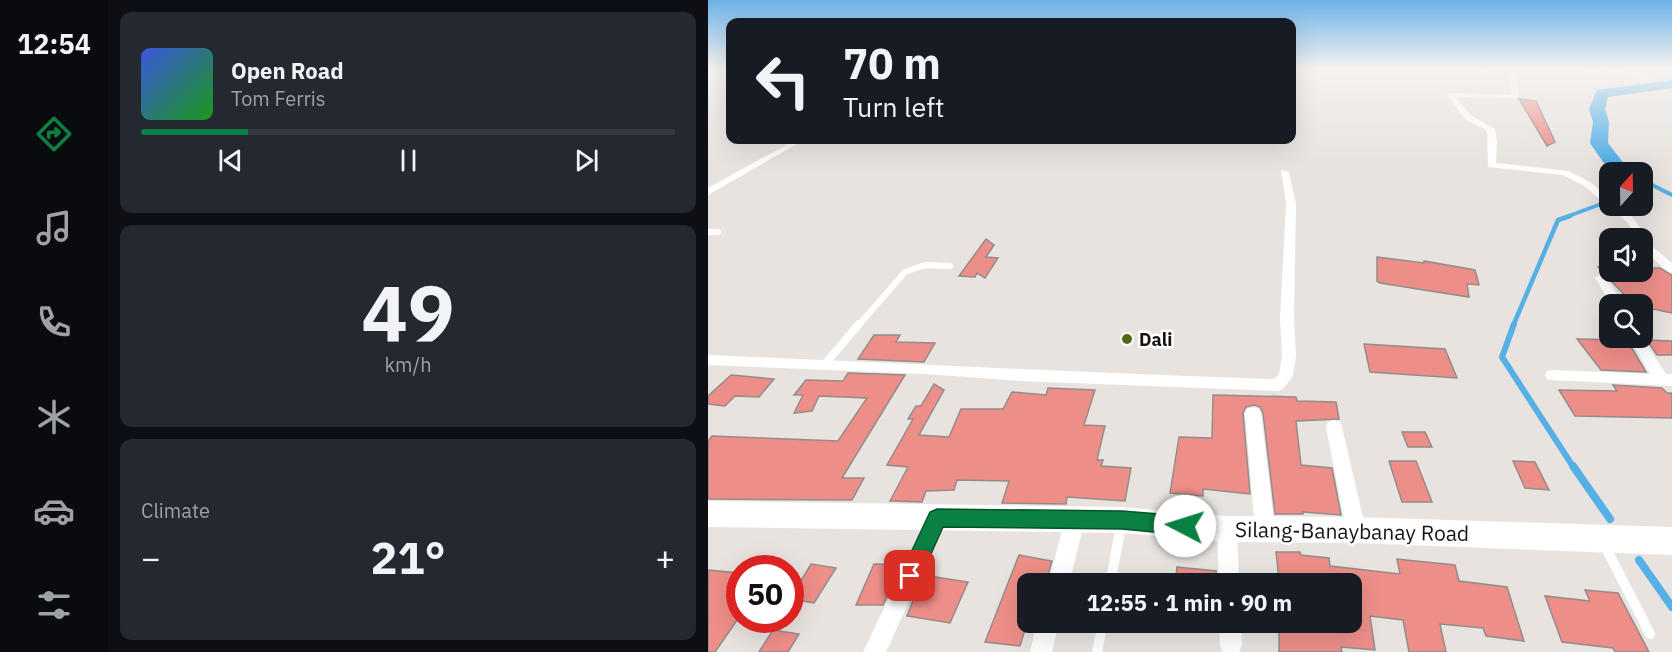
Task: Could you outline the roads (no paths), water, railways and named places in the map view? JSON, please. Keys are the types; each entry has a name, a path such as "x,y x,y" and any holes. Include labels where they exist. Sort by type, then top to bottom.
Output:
{"main road":[{"name":"Silang-Banaybanay Road","path":"708,514 1122,520 1227,529 1356,530 1672,541"}],"street":[{"path":"1453,99 1463,112 1491,129 1493,141 1491,165 1565,173 1587,184 1599,194"},
{"path":"708,192 793,144"},
{"path":"708,360 1020,376 1278,385 1286,376 1289,356 1287,318 1292,204 1284,172"},
{"path":"1626,216 1636,228"},
{"path":"1653,253 1672,269"},
{"path":"1643,348 1666,379"},
{"path":"1552,375 1666,379"},
{"path":"1253,413 1265,530"},
{"path":"1334,427 1356,530"},
{"path":"874,652 937,518"},
{"path":"1061,573 1075,519"},
{"path":"1227,529 1229,573"},
{"path":"1041,652 1045,633"}],"lane":[{"path":"708,232 718,232"},
{"path":"824,365 905,272 925,265 950,266"},
{"path":"1112,573 1122,520"},
{"path":"1601,538 1650,634"},
{"path":"1097,652 1101,633"}],"waterway":[{"path":"1600,99 1597,109 1601,122 1599,143 1613,162"},
{"path":"1653,186 1672,195"},
{"path":"1566,217 1599,205"},
{"path":"1513,326 1558,220 1570,216"},
{"path":"1514,324 1502,357 1574,468"},
{"path":"1573,466 1610,519"},
{"path":"1639,560 1672,607"}],"place":[{"name":"Dali","path":"1127,339"}]}
